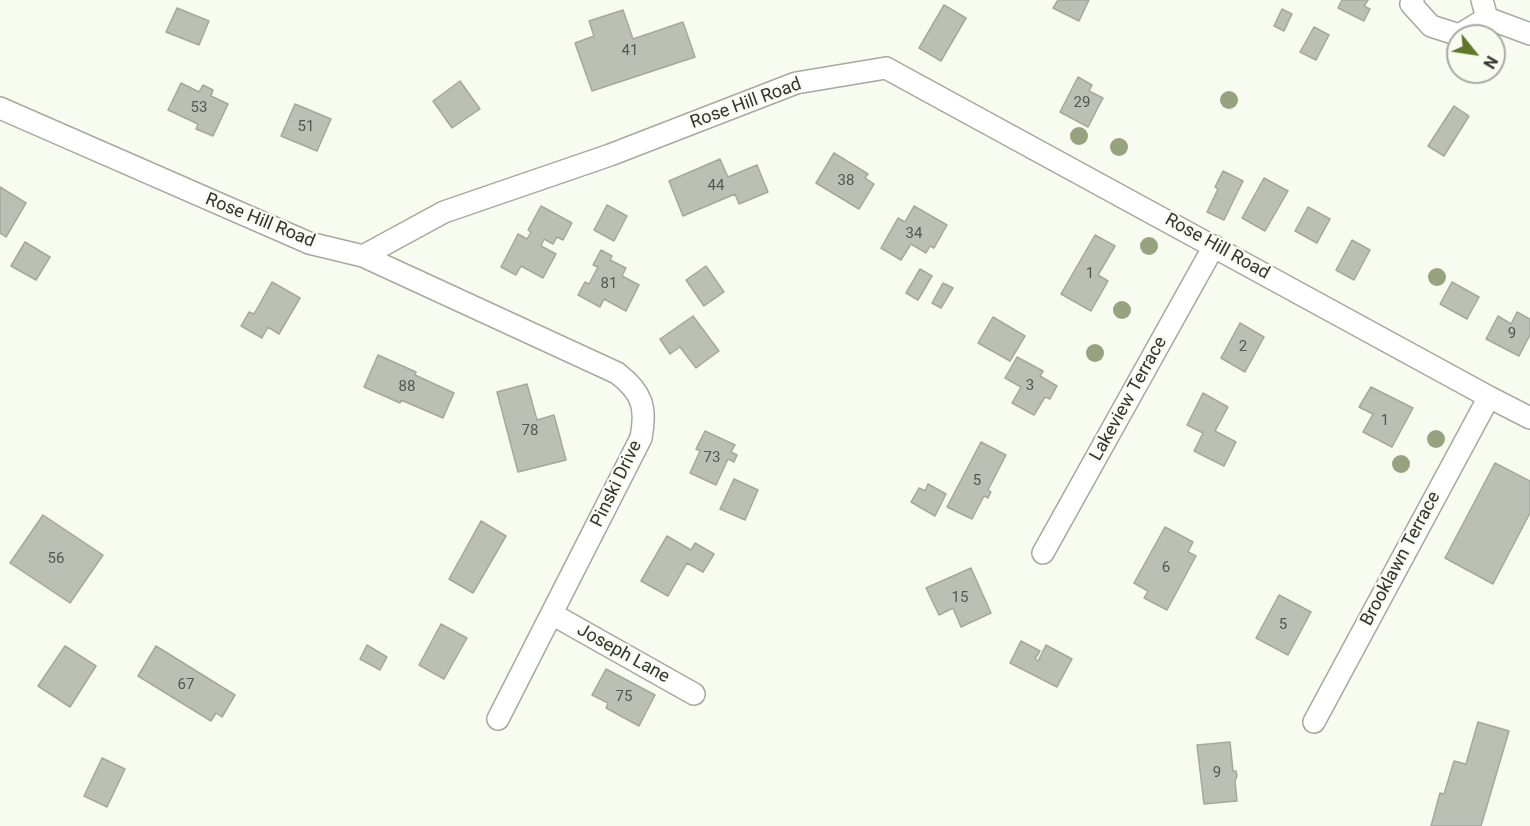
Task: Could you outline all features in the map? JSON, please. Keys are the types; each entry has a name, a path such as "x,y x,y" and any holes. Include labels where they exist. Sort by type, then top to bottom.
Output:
{"street":[{"path":"1413,0 1411,4 1431,26 1459,35 1485,9 1530,34"},
{"name":"Rose Hill Road","path":"0,108 309,243 363,256 444,212 610,155 796,83 886,68 1530,418"},
{"name":"Lakeview Terrace","path":"1043,553 1214,246"},
{"name":"Pinski Drive","path":"363,256 616,373 628,381 643,405 644,423 641,438 498,719"},
{"name":"Brooklawn Terrace","path":"1314,722 1489,397"},
{"name":"Joseph Lane","path":"552,614 694,694"}],"building":[{"path":"1058,0 1089,0 1079,21 1053,8"},
{"path":"1342,0 1368,0 1364,6 1370,9 1364,21 1338,8"},
{"path":"944,5 966,18 941,61 919,48"},
{"path":"177,8 209,21 199,45 166,32"},
{"path":"1282,9 1292,14 1284,31 1274,26"},
{"path":"623,10 633,39 683,22 695,57 592,91 575,43 594,36 589,21"},
{"path":"1314,27 1329,35 1316,60 1300,52"},
{"path":"1078,77 1092,85 1089,91 1103,98 1088,127 1060,112"},
{"path":"460,81 480,109 452,128 433,101"},
{"path":"181,83 199,92 203,85 213,90 211,96 228,104 213,136 196,129 198,124 168,110"},
{"path":"295,104 331,119 317,151 281,136"},
{"path":"1454,106 1469,116 1444,156 1428,146"},
{"path":"834,153 868,174 865,178 874,184 859,209 816,183"},
{"path":"720,159 728,177 757,165 768,192 739,204 735,194 683,216 669,181"},
{"path":"1223,171 1243,181 1224,220 1207,212 1218,189 1215,187"},
{"path":"1264,178 1288,191 1265,231 1242,218"},
{"path":"0,187 26,203 6,237 0,233"},
{"path":"607,205 627,216 614,241 594,230"},
{"path":"541,206 572,223 563,240 557,237 553,244 544,239 541,246 556,254 543,278 521,266 516,275 501,267 518,234 527,239 531,232 528,230"},
{"path":"914,206 947,225 934,248 930,246 926,253 911,244 901,260 881,248 898,218 905,222"},
{"path":"1308,207 1330,219 1317,243 1295,231"},
{"path":"1095,235 1115,246 1098,275 1108,281 1091,311 1061,294"},
{"path":"1352,240 1370,250 1354,280 1336,270"},
{"path":"25,242 50,257 36,280 11,266"},
{"path":"601,250 612,256 610,260 626,268 622,276 639,285 626,311 604,299 600,307 578,295 585,282 589,284 598,267 593,265"},
{"path":"706,266 724,292 704,306 686,280"},
{"path":"920,269 932,276 918,300 906,293"},
{"path":"272,282 300,298 279,334 268,327 262,338 241,326 249,312 254,314"},
{"path":"1452,282 1479,297 1467,319 1440,304"},
{"path":"943,283 953,288 941,308 932,303"},
{"path":"1517,312 1530,319 1530,335 1519,356 1486,339 1498,316 1511,324"},
{"path":"693,316 719,351 696,368 680,347 670,354 660,339"},
{"path":"993,317 1025,336 1010,361 978,343"},
{"path":"1240,323 1264,337 1245,372 1221,358"},
{"path":"378,355 454,393 443,418 364,387"},
{"path":"1017,357 1043,371 1040,376 1057,386 1050,399 1045,397 1034,415 1012,403 1021,387 1005,378"},
{"path":"527,384 537,420 554,415 566,460 518,472 497,392"},
{"path":"1371,387 1413,408 1392,447 1363,432 1373,414 1359,407"},
{"path":"1203,393 1228,407 1215,431 1236,442 1224,466 1194,451 1203,433 1187,425"},
{"path":"705,431 735,445 731,452 737,455 734,462 728,459 716,485 690,473 700,451 696,449"},
{"path":"981,442 1006,455 988,490 991,492 988,498 984,496 972,519 947,507"},
{"path":"1495,463 1530,481 1530,513 1493,584 1445,558"},
{"path":"734,479 758,490 745,520 720,509"},
{"path":"928,484 946,494 935,516 911,502 919,488 925,491"},
{"path":"43,515 103,555 70,603 10,563"},
{"path":"481,521 506,536 473,593 449,579"},
{"path":"1165,527 1193,542 1188,552 1196,556 1167,610 1144,598 1148,591 1134,583"},
{"path":"667,536 691,550 695,543 714,554 703,572 687,563 668,596 641,581"},
{"path":"971,568 991,613 961,627 953,608 939,615 926,588"},
{"path":"1279,595 1311,612 1288,655 1256,638"},
{"path":"441,624 467,638 444,679 419,665"},
{"path":"1021,641 1040,651 1035,659 1038,661 1046,645 1072,659 1057,687 1010,663"},
{"path":"367,645 387,657 380,670 360,659"},
{"path":"65,646 96,666 70,707 38,686"},
{"path":"156,646 235,695 222,717 216,713 211,721 138,676"},
{"path":"606,669 655,695 639,726 606,708 608,703 592,695"},
{"path":"1478,722 1509,731 1481,826 1431,826 1440,793 1444,794 1454,761 1466,764"},
{"path":"1230,742 1233,771 1236,771 1237,776 1235,781 1237,801 1204,804 1197,745"},
{"path":"102,758 125,769 107,807 84,796"}]}
